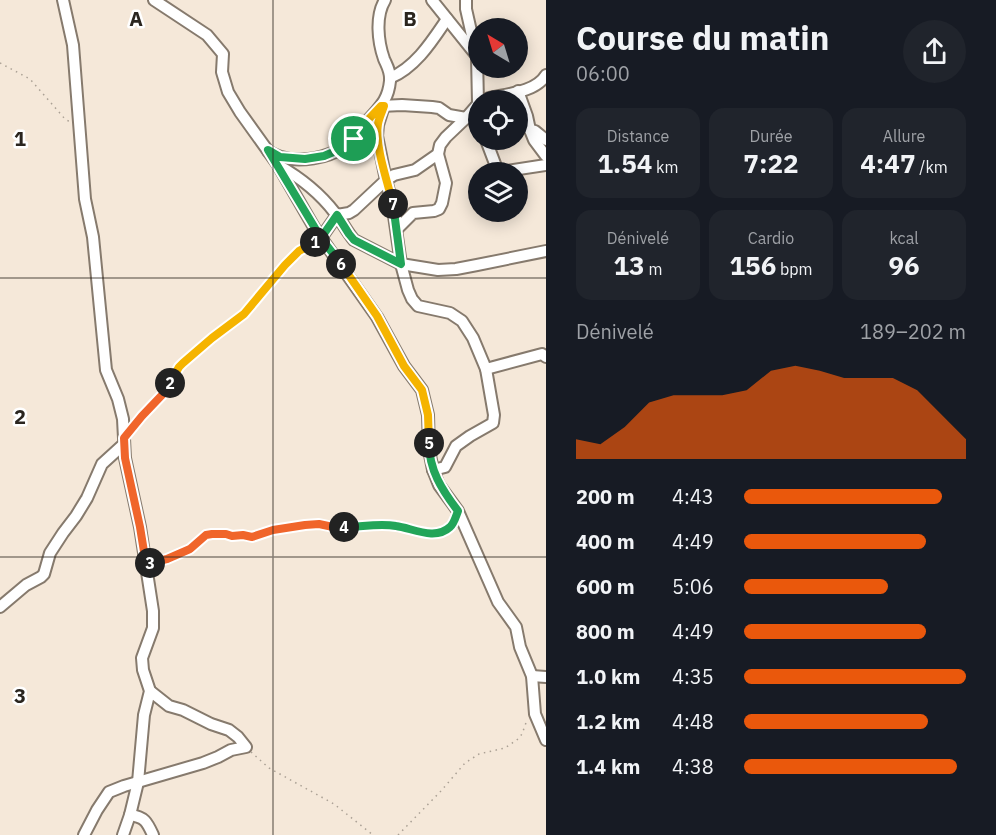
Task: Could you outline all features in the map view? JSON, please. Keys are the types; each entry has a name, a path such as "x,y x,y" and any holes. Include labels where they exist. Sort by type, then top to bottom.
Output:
{"street":[{"path":"63,0 73,45 85,199 93,237 106,370 118,399 123,419 125,458 140,527 153,611 153,628 142,658 142,670 150,691 170,706 229,730 238,736 246,747 231,750 203,763 109,792 84,835"},
{"path":"154,0 207,35 223,54 222,72 228,92 278,165 321,238 377,316 404,366 422,390 428,415 429,450 433,470 439,485 458,511 498,602 516,627 520,647 532,676 535,714 546,740"},
{"path":"385,0 382,5 379,29 383,56 390,78 377,136 392,202 401,264 412,299 418,306 450,313 462,321 473,338 486,369 494,415 493,423 456,446 446,467 433,470"},
{"path":"432,0 468,45"},
{"path":"466,0 468,18"},
{"path":"390,78 401,73 421,55 447,19"},
{"path":"528,90 537,86 546,75"},
{"path":"268,150 280,157 292,159 324,156 343,148 354,139 365,123 383,106 439,108 449,115 466,118"},
{"path":"397,229 413,213 439,209 446,183 438,154 446,137 468,116"},
{"path":"528,121 534,140 546,156"},
{"path":"530,130 536,131 546,140"},
{"path":"490,150 500,172 546,165"},
{"path":"321,238 337,215 354,210 394,175 415,170 438,154"},
{"path":"278,165 306,182 321,195 354,240 401,264 438,270 456,269 546,251"},
{"path":"486,369 545,355"},
{"path":"0,607 26,585 44,574 50,553 76,516 102,464 124,441"},
{"path":"532,676 546,677"},
{"path":"123,835 138,782 144,716 150,691"},
{"path":"130,815 143,819 153,835"}],"path":[{"path":"0,63 30,79 65,119 78,128"},
{"path":"124,441 142,416 163,394 179,367 244,314 299,251 321,238"},
{"path":"146,564 167,559 190,549 206,535 212,534 252,537 273,530 319,524 333,527 395,526 434,534 446,531 452,526 458,511"},
{"path":"398,835 465,763 479,754 505,748 522,734 526,721 535,714"},
{"path":"246,747 269,768 334,804 373,835"}],"route":[{"path":"354,139 343,148 324,156 305,159 280,157 268,150 321,238 299,251 244,314 179,367 163,394 124,438 125,458 146,564 167,559 190,549 206,535 212,534 252,537 273,530 319,524 333,527 395,526 434,534 446,531 452,526 458,511 439,485 430,461 428,415 422,390 404,366 377,316 321,238 326,234 337,215 354,240 401,264 392,202 377,136 384,106 381,106 365,123 354,139"}]}
